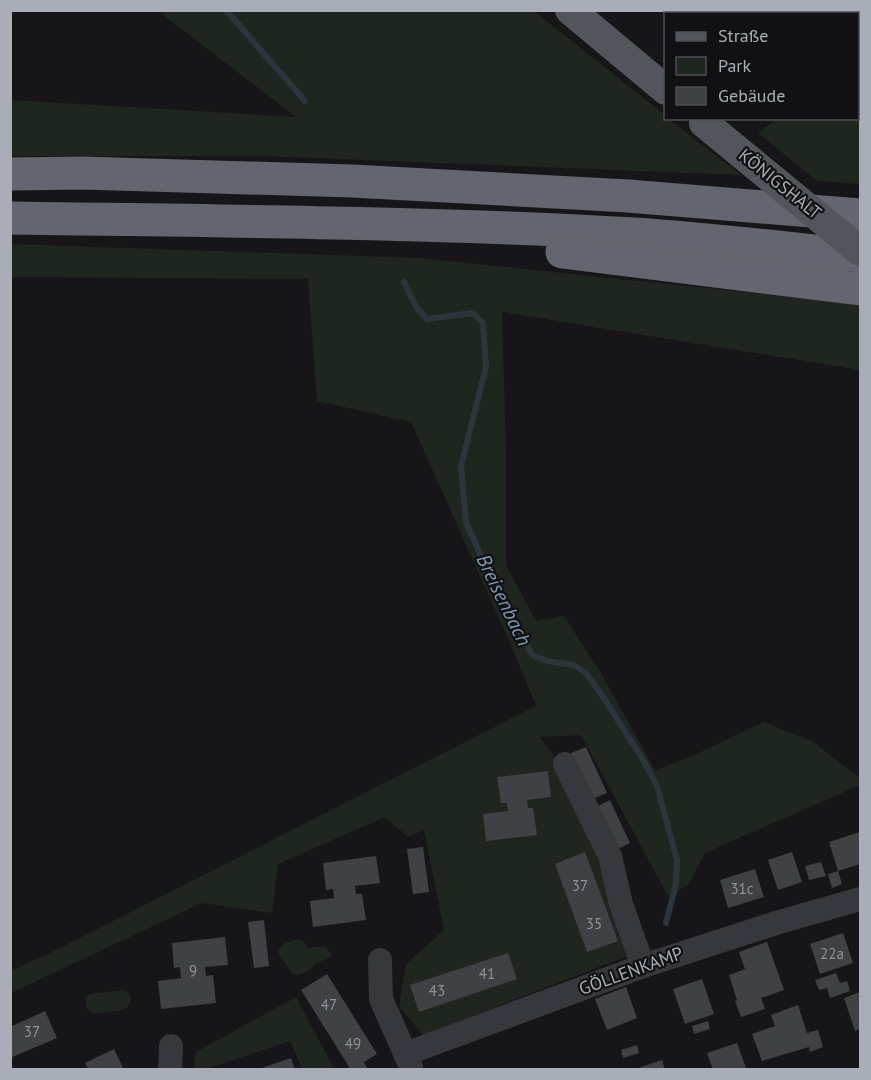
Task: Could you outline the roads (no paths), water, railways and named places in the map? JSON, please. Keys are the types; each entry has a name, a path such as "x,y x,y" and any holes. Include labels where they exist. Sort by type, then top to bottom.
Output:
{"highway":[{"path":"10,174 83,173 352,181 628,196 853,214"},
{"path":"10,218 350,222 637,234 861,256"},
{"path":"350,222 404,240 581,253 861,289"}],"main road":[{"path":"570,10 664,88"},
{"name":"KÖNIGSHALT","path":"702,121 861,250"}],"street":[{"path":"566,764 610,856 621,904 643,966"},
{"name":"GÖLLENKAMP","path":"380,960 381,999 409,1062 643,966 861,898"}],"waterway":[{"name":"Breisenbach","path":"226,10 305,101"},
{"name":"Breisenbach","path":"404,282 417,308 427,319 473,313 483,323 486,367 461,466 466,522 487,570 532,655 548,661 573,665 586,673 643,760 657,786 677,860 676,884 666,923"}]}
